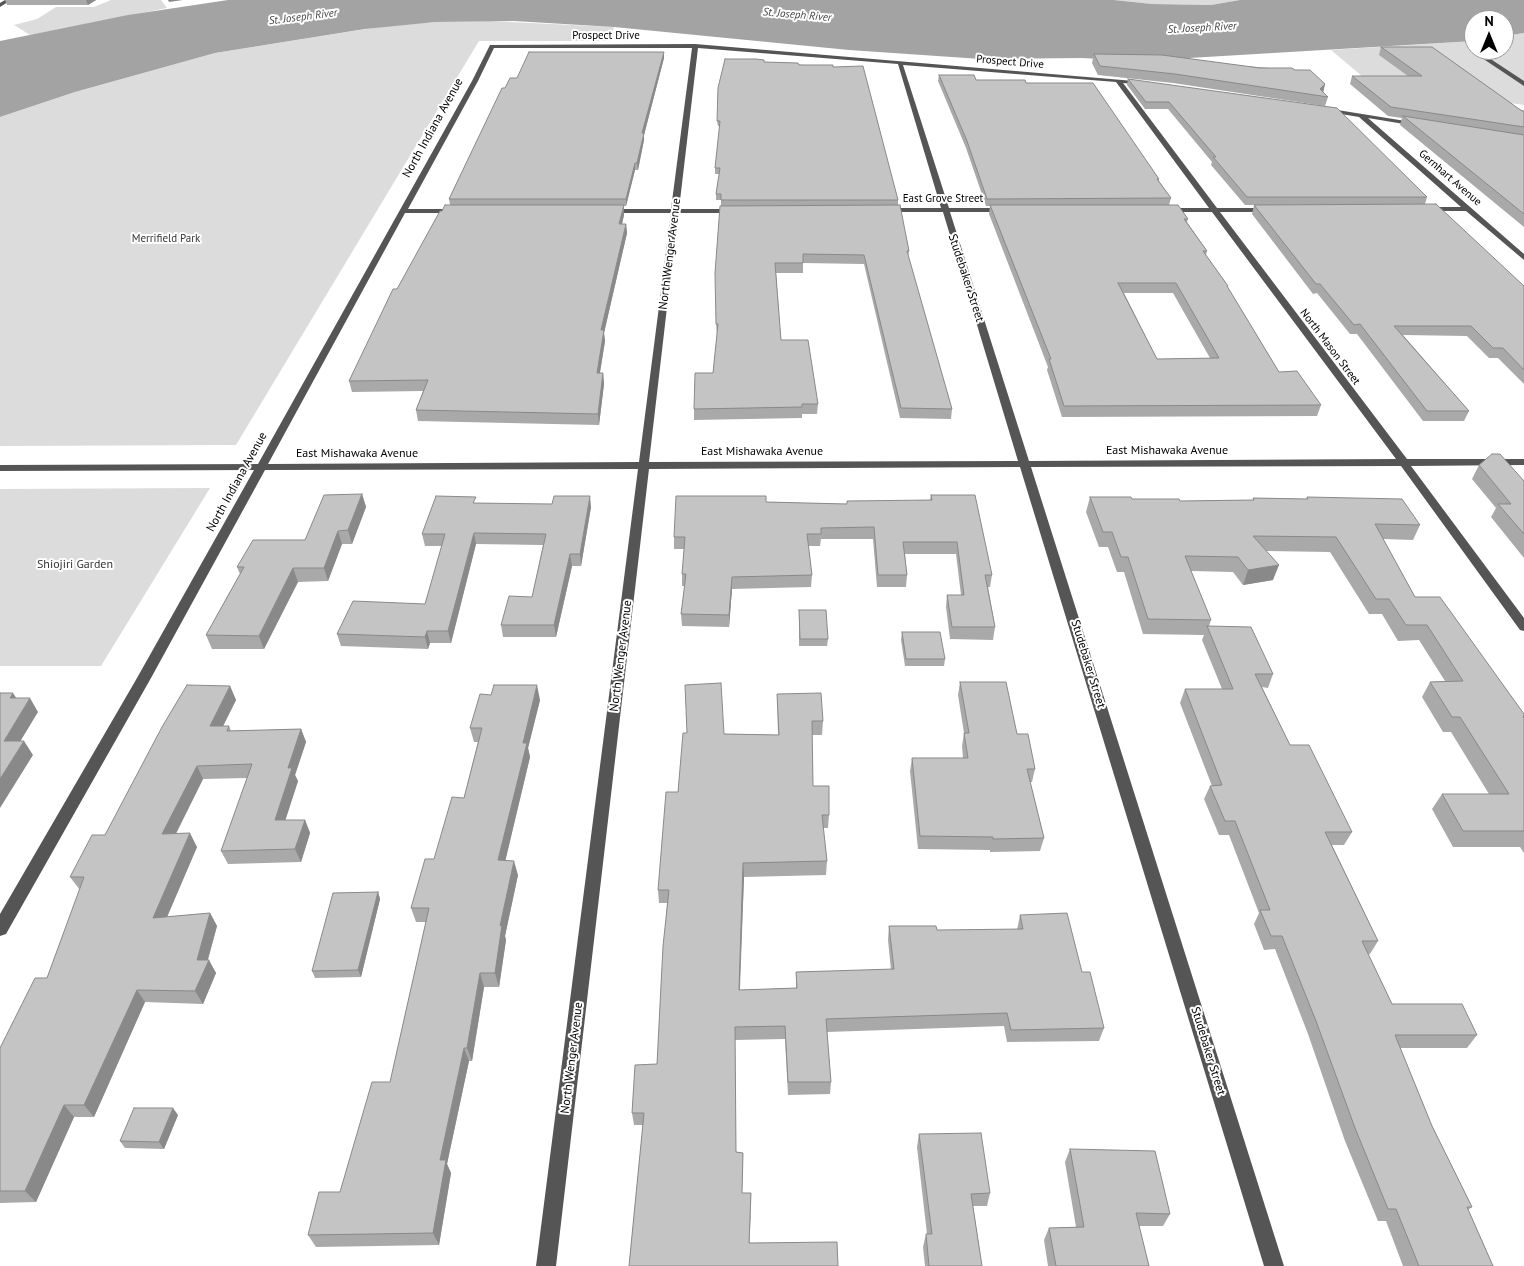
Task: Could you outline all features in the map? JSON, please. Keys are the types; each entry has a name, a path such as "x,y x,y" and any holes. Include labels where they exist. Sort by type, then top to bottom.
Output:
{"street":[{"path":"0,5 9,0"},
{"name":"Prospect Drive","path":"492,46 696,46 1148,84"},
{"name":"North Indiana Avenue","path":"0,929 144,678 492,46"},
{"name":"North Wenger Avenue","path":"546,1266 696,46"},
{"path":"1487,60 1524,84"},
{"name":"Studebaker Street","path":"900,63 1274,1266"},
{"name":"North Mason Street","path":"1118,81 1524,626"},
{"path":"1314,108 1419,124"},
{"name":"Gernhart Avenue","path":"1361,116 1524,258"},
{"path":"1419,209 1468,209"},
{"name":"East Grove Street","path":"876,210 1014,210"},
{"path":"1157,210 1283,210"},
{"path":"402,211 461,211"},
{"path":"598,211 741,211"},
{"name":"East Mishawaka Avenue","path":"0,468 1524,462"}],"green space":[{"path":"111,0 161,0 167,8 30,35 14,25 37,19 56,7 94,7"},
{"path":"1114,0 1240,0 1211,5 1152,4"},
{"name":"Merrifield Park","path":"489,21 614,27 609,41 479,41 236,445 0,446 0,117 75,92 215,53 392,25"},
{"path":"1524,33 1524,105 1369,82 1331,50 1464,42 1464,60 1514,60 1514,34"},
{"name":"Shiojiri Garden","path":"210,488 101,666 0,666 0,489"}],"water":[{"name":"St. Joseph River","path":"228,0 1114,0 1152,4 1211,5 1240,0 1524,0 1524,33 1514,34 1514,10 1464,10 1464,42 1139,61 1082,58 981,59 849,50 614,27 514,21 435,22 365,29 215,53 75,92 0,117 0,41 128,15"}],"building":[{"path":"1381,47 1432,47 1524,111 1524,127 1391,107 1352,76 1422,76"},
{"path":"529,52 664,52 642,133 644,133 637,163 635,163 626,199 449,199 502,88 505,88 510,78 517,78"},
{"path":"1094,54 1162,55 1260,68 1310,70 1325,84 1320,89 1328,97 1175,74 1100,66"},
{"path":"725,59 756,59 764,60 764,62 833,65 833,67 863,66 898,200 721,200 721,194 716,194 720,168 715,168 720,121 717,121 718,88"},
{"path":"939,75 974,75 976,80 1025,80 1026,83 1093,83 1171,198 987,199 967,141"},
{"path":"1128,79 1337,108 1427,197 1247,197 1169,102 1146,102"},
{"path":"1403,116 1524,135 1524,214"},
{"path":"1436,204 1524,286 1524,370 1503,348 1493,348 1471,326 1394,326 1469,411 1427,411 1360,324 1354,325 1320,284 1316,284 1254,205"},
{"path":"445,205 624,205 619,224 626,224 601,330 604,330 597,373 603,373 598,414 416,410 428,380 349,381 393,289 397,289"},
{"path":"900,205 909,251 907,251 952,409 901,408 864,255 803,254 803,263 775,263 781,340 808,340 818,404 802,404 802,407 694,409 695,373 713,373 718,324 716,324 715,273 720,206"},
{"path":"990,205 1178,205 1188,219 1184,219 1207,251 1203,251 1228,286 1279,372 1297,371 1321,405 1064,406 1049,359 1051,359","holes":["1118,283 1176,283 1219,358 1157,359"]},
{"path":"1492,454 1500,454 1524,481 1524,534 1498,504 1511,504 1479,465"},
{"path":"362,494 348,530 338,531 324,568 293,568 259,636 206,635 244,567 237,567 253,540 305,540 324,495"},
{"path":"931,495 975,495 992,575 985,575 995,627 952,627 947,595 964,595 957,542 903,542 907,575 878,575 874,527 821,528 821,534 807,534 812,575 732,577 729,615 681,614 686,574 682,574 685,537 674,537 676,496 766,496 766,502 847,504 847,501 932,500"},
{"path":"436,496 476,497 473,503 552,504 554,496 590,496 580,554 570,554 554,625 501,625 509,596 532,597 546,534 474,533 448,631 427,631 425,637 337,634 353,601 425,604 445,534 422,534"},
{"path":"1090,497 1179,499 1180,501 1254,500 1253,498 1308,499 1307,497 1402,499 1420,525 1375,524 1415,597 1440,597 1524,714 1524,831 1463,831 1442,794 1509,794 1460,717 1452,717 1430,682 1463,681 1427,625 1406,625 1389,599 1376,599 1336,537 1253,536 1279,565 1248,570 1238,557 1185,556 1211,620 1148,619 1128,557 1121,557 1112,532 1103,532"},
{"path":"799,610 826,610 828,639 800,639"},
{"path":"1207,626 1251,627 1273,674 1255,674 1290,745 1309,745 1352,832 1325,832 1378,941 1362,941 1392,1004 1462,1004 1477,1035 1395,1035 1432,1126 1472,1207 1467,1207 1493,1266 1419,1266 1396,1209 1388,1209 1282,936 1271,936 1260,910 1270,910 1235,821 1225,821 1210,786 1222,785 1185,689 1233,689"},
{"path":"902,632 940,632 945,659 906,659"},
{"path":"960,682 1006,682 1017,734 1028,734 1035,769 1027,769 1044,838 993,839 993,837 920,836 912,758 968,758 964,733 969,733"},
{"path":"721,683 724,734 779,735 777,694 821,693 823,721 812,721 813,786 829,786 829,815 822,815 827,861 743,863 739,990 797,988 796,972 894,969 889,926 936,926 937,930 1023,929 1020,915 1067,913 1082,972 1090,972 1104,1028 1011,1030 1007,1013 826,1019 831,1082 788,1082 785,1026 735,1027 736,1152 743,1153 742,1193 751,1193 749,1243 837,1242 838,1266 629,1266 644,1113 632,1113 635,1065 657,1064 663,946 669,890 658,890 666,792 678,792 683,733 687,733 685,685"},
{"path":"187,685 230,686 210,726 229,726 227,731 301,729 288,768 292,768 275,820 305,820 295,849 221,851 252,764 197,766 162,834 190,833 153,918 210,913 197,960 209,960 195,991 137,990 84,1105 64,1105 25,1191 0,1191 0,1048 35,978 47,978 84,877 70,877 92,835 105,835 162,727"},
{"path":"494,685 537,685 523,743 527,743 498,860 514,861 500,926 502,925 495,973 480,973 467,1048 464,1048 440,1160 446,1160 433,1233 308,1235 319,1192 340,1192 372,1082 390,1082 429,908 411,908 425,859 434,859 452,797 464,798 482,728 470,728 480,694 491,695"},
{"path":"0,693 13,693 10,698 30,698 4,741 24,741 0,779"},
{"path":"378,892 358,970 312,971 333,893"},
{"path":"134,1108 173,1108 159,1142 120,1141"},
{"path":"981,1133 990,1193 971,1194 982,1266 929,1266 926,1234 932,1234 919,1134"},
{"path":"1070,1149 1155,1151 1170,1214 1136,1213 1149,1266 1056,1266 1049,1228 1084,1227"}]}
